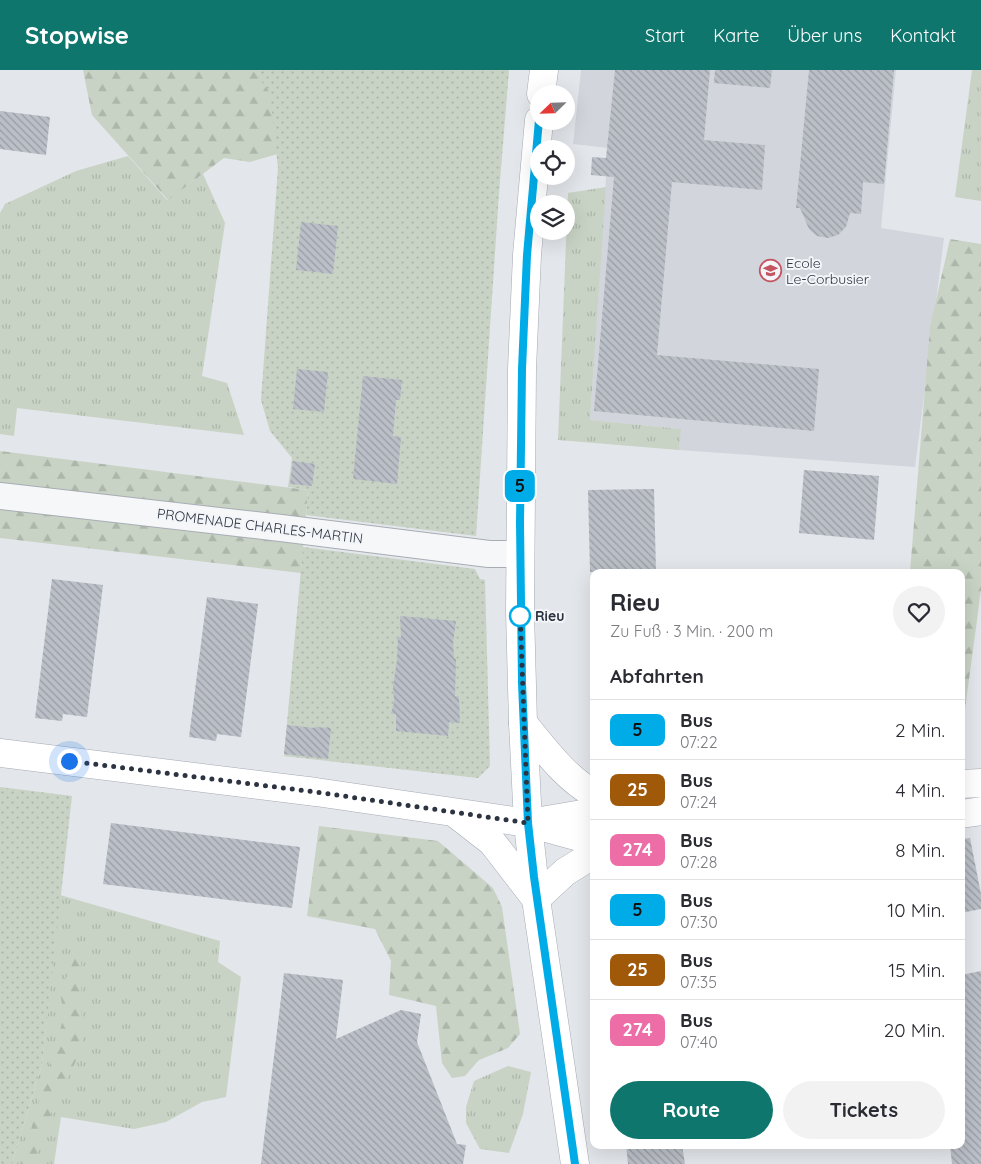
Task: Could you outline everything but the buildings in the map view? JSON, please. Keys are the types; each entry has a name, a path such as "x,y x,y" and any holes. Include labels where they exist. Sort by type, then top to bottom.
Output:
{"main road":[{"path":"542,85 544,70"},
{"path":"538,130 527,255 522,360 520,554 523,723 528,823 536,899 575,1164"},
{"path":"523,723 558,765 590,791"},
{"path":"0,753 316,792 528,823 590,840"},
{"path":"965,784 981,783"},
{"path":"965,813 981,811"},
{"path":"454,813 492,842 536,899"},
{"path":"528,823 590,813"},
{"path":"536,899 565,872 590,856"}],"street":[{"name":"PROMENADE CHARLES-MARTIN","path":"0,496 488,554 520,554"}],"shaded area":[{"name":"Ecole Le-Corbusier","path":"581,70 896,70 881,228 944,238 915,467 679,450 680,429 590,420 608,148 575,144 573,140"}],"green space":[{"path":"83,70 276,70 306,146 250,162 224,158 168,200 92,115"},
{"path":"253,70 509,70 476,536 306,515 308,490 288,487 292,458 270,431 261,400 278,168 270,93"},
{"path":"972,70 981,70 981,201 955,197"},
{"path":"128,156 167,200 203,174 225,223 202,376 227,383 244,435 17,408 14,436 0,434 0,213 5,204 76,171"},
{"path":"606,187 590,420 681,429 679,450 558,440 566,240 575,240 575,195 568,195 568,193"},
{"path":"950,239 981,244 981,590 965,709 965,569 910,569 930,327"},
{"path":"0,451 308,490 301,573 0,538"},
{"path":"303,547 475,569 480,579 485,580 490,766 478,778 284,756"},
{"path":"0,787 72,796 42,1064 12,1164 0,1164"},
{"path":"319,826 438,841 493,888 502,907 520,1034 508,1048 479,1060 465,1076 452,1078 442,1063 436,1006 389,995 391,961 375,929 307,916"},
{"path":"60,895 220,941 218,962 241,977 226,1097 202,1102 166,1122 134,1129 61,1117 54,1164 12,1164 42,1064"},
{"path":"81,942 82,1048 40,1137 36,1164 21,1164 64,1016 58,980 67,977"},
{"path":"508,1066 531,1072 523,1114 509,1153 480,1149 466,1123 466,1107 474,1081"}],"bus line":[{"name":"5","path":"538,130 527,255 522,369 520,612 524,754 528,823 539,919 575,1164"}],"place":[{"name":"Ecole Le-Corbusier","path":"770,271"},
{"name":"Rieu","path":"520,616"}],"route":[{"path":"69,761 316,792 528,823 520,612 520,616"}]}
